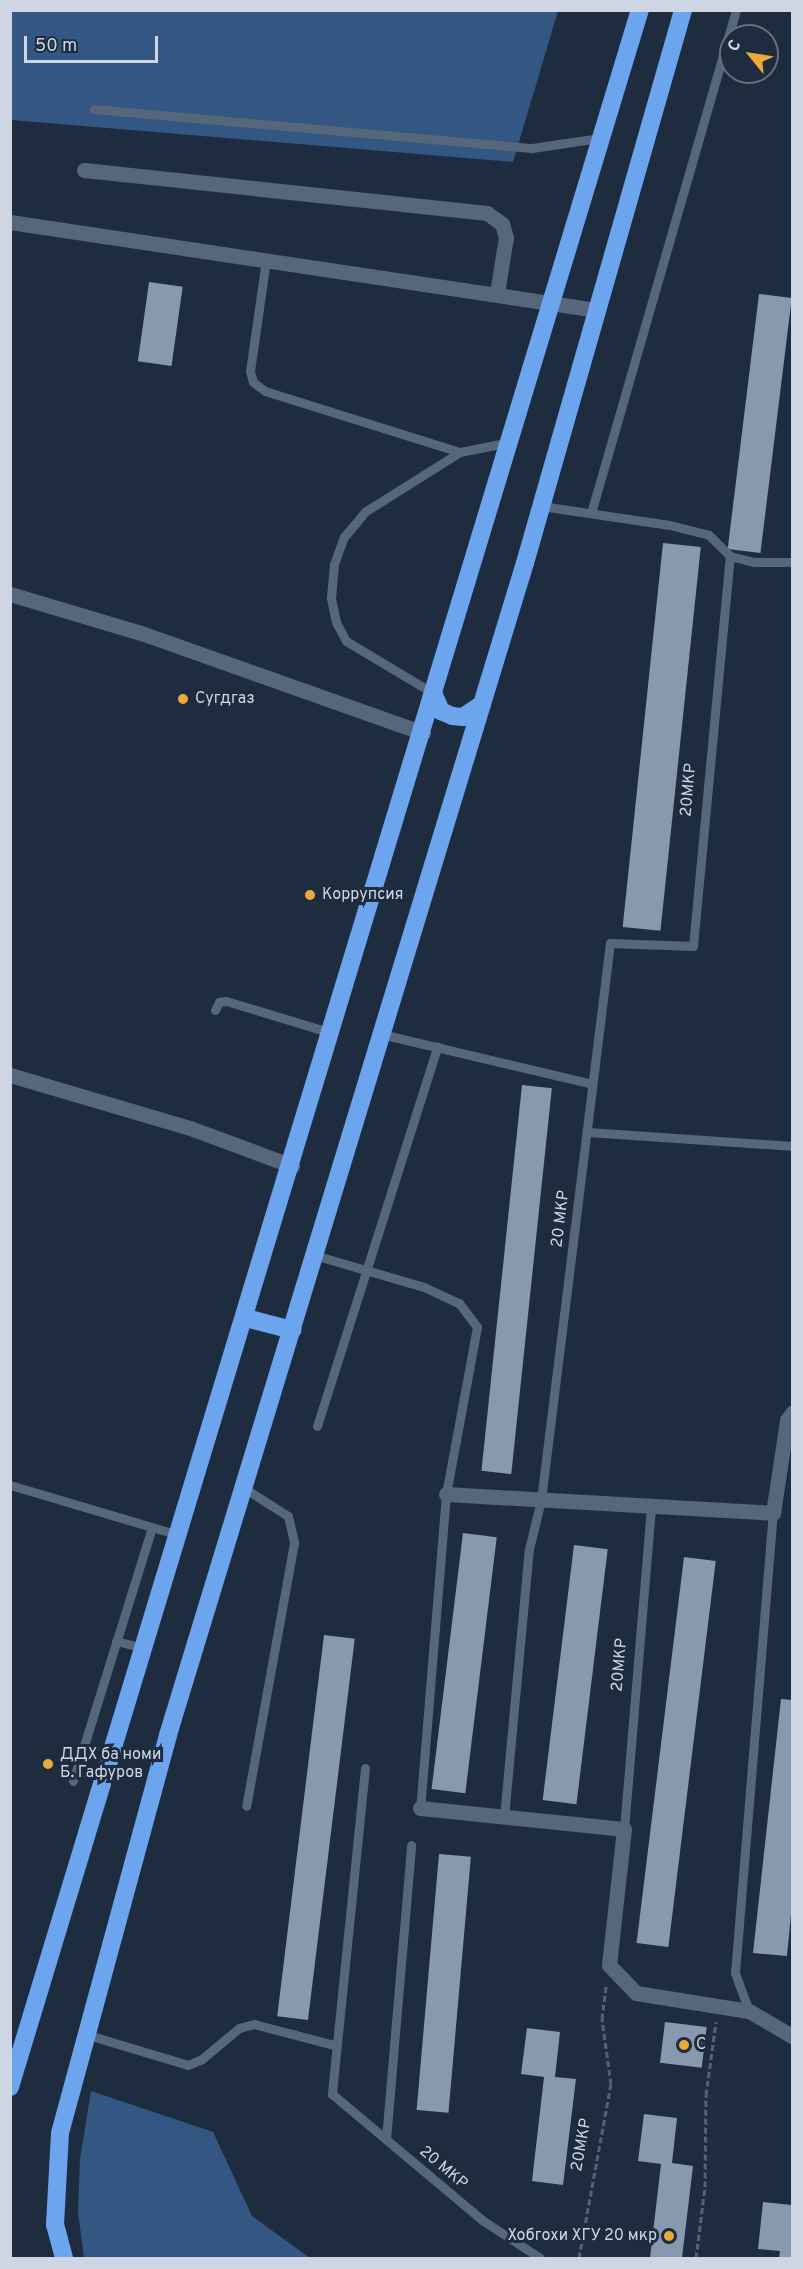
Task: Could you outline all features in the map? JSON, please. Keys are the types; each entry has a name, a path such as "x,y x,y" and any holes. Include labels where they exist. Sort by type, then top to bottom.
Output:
{"highway":[{"path":"10,2088 246,1318 423,733 433,693 554,302 600,138 640,10"},
{"path":"64,2259 55,2225 60,2133 168,1735 482,704 683,10"},
{"path":"433,693 441,711 452,717 463,717 482,704"},
{"path":"423,733 436,725 454,727 463,735 468,748"},
{"path":"246,1318 292,1330"}],"street":[{"path":"84,170 487,213 502,224 506,237 497,293"},
{"path":"10,222 497,293 597,310"},
{"path":"10,594 144,634 423,733"},
{"path":"10,1075 190,1128 292,1166"},
{"path":"446,1494 773,1513 787,1420 792,1413"},
{"path":"420,1808 624,1829"},
{"name":"20МКР","path":"609,1965 624,1829"},
{"path":"609,1965 636,1993 718,2009 749,2011 792,2036"}],"lane":[{"path":"591,513 736,10"},
{"path":"94,109 532,148 600,138"},
{"path":"266,260 250,371 253,382 265,391 460,452"},
{"path":"433,693 346,641 336,622 332,598 334,564 344,537 366,511 460,452 510,442"},
{"path":"541,506 709,535 730,556 754,562 792,562"},
{"name":"20МКР","path":"610,943 693,946 730,556"},
{"name":"20 МКР","path":"541,1500 610,943"},
{"path":"215,1010 226,1001 332,1033"},
{"path":"381,1034 592,1084"},
{"path":"317,1426 364,1269 437,1047"},
{"path":"588,1132 792,1146"},
{"path":"314,1255 364,1269 459,1303 477,1327 446,1494 420,1808"},
{"path":"10,1485 179,1535"},
{"path":"244,1488 288,1516 294,1543 246,1806"},
{"path":"504,1817 529,1549 541,1500"},
{"name":"20МКР","path":"624,1829 651,1505"},
{"path":"749,2011 735,1973 773,1513"},
{"path":"73,1781 152,1527"},
{"path":"116,1641 145,1648"},
{"path":"88,2035 188,2065 202,2059 239,2028 254,2024 334,2045 365,1768"},
{"path":"386,2139 411,1845"},
{"name":"20 МКР","path":"334,2045 332,2094 482,2220 540,2259"}],"path":[{"name":"20МКР","path":"579,2259 611,2084 602,2019 609,1965"},
{"path":"696,2259 705,2187 706,2095 718,2009"}],"shaded area":[{"path":"10,11 558,11 513,162 11,120"},
{"path":"91,2091 213,2132 252,2216 310,2258 84,2258 78,2212 80,2159"}],"building":[{"path":"149,282 183,287 172,366 138,361"},
{"path":"759,294 792,298 760,553 728,549"},
{"path":"663,543 701,547 660,931 623,927"},
{"path":"522,1085 552,1088 511,1474 481,1471"},
{"path":"463,1533 497,1537 465,1793 432,1789"},
{"path":"574,1545 608,1549 576,1804 543,1800"},
{"path":"684,1557 716,1561 668,1947 637,1943"},
{"path":"324,1635 355,1639 308,2020 277,2016"},
{"path":"781,1699 792,1700 792,1904 787,1956 753,1953"},
{"path":"439,1854 471,1857 448,2113 417,2110"},
{"name":"С","path":"665,2022 707,2027 702,2068 660,2063"},
{"path":"527,2028 560,2032 555,2077 576,2079 563,2185 532,2181 544,2077 521,2074"},
{"path":"644,2114 677,2118 672,2163 693,2166 682,2258 650,2258 661,2164 638,2161"},
{"path":"763,2202 792,2205 792,2258 779,2258 780,2251 758,2249"}],"place":[{"name":"Сугдгаз","path":"183,699"},
{"name":"Коррупсия","path":"310,895"},
{"name":"ДДХ ба номи Б. Гафуров","path":"48,1764"},
{"name":"С","path":"684,2045"},
{"name":"Хобгохи ХГУ 20 мкр","path":"669,2236"}]}
